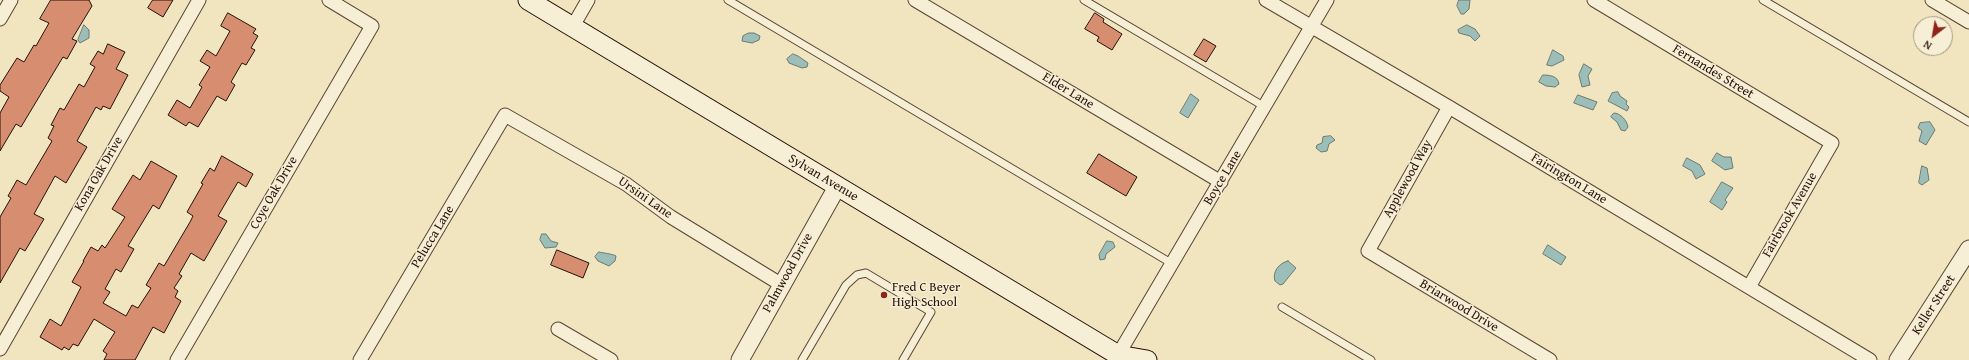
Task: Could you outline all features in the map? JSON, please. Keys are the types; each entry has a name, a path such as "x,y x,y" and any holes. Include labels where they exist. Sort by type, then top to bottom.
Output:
{"main road":[{"name":"Sylvan Avenue","path":"528,0 1120,358 1146,360"}],"street":[{"path":"0,19 11,0"},
{"name":"Kona Oak Drive","path":"0,349 198,0"},
{"name":"Coye Oak Drive","path":"177,360 372,26 329,0"},
{"path":"573,26 588,0"},
{"name":"Elder Lane","path":"915,0 1221,182"},
{"name":"Fairington Lane","path":"1266,0 1449,107 1870,360"},
{"name":"Boyce Lane","path":"1120,358 1171,263 1221,182 1327,0"},
{"name":"Fernandes Street","path":"1594,0 1832,143"},
{"path":"1932,0 1969,22"},
{"name":"Applewood Way","path":"1368,251 1449,107"},
{"name":"Ursini Lane","path":"505,115 626,184 671,217 782,285"},
{"name":"Pelucca Lane","path":"360,360 505,115"},
{"name":"Fairbrook Avenue","path":"1749,287 1832,143"},
{"name":"Palmwood Drive","path":"740,360 837,186"},
{"name":"Keller Street","path":"1898,360 1969,249"},
{"name":"Briarwood Drive","path":"1368,251 1550,360"},
{"path":"558,329 611,360"}],"lane":[{"path":"728,0 1171,263"},
{"path":"1084,0 1265,107"},
{"path":"1763,0 1969,122"},
{"path":"802,360 846,285 857,275 866,273 930,312 903,360"},
{"path":"1282,307 1371,360"}],"water":[{"path":"1459,0 1470,0 1469,9 1464,14 1461,14 1457,6"},
{"path":"84,25 89,30 89,38 80,43 78,40"},
{"path":"1467,25 1475,29 1480,36 1475,41 1470,36 1459,33 1458,30"},
{"path":"749,33 754,33 760,36 759,40 752,43 742,41 743,36"},
{"path":"1553,50 1563,56 1564,60 1552,66 1547,65"},
{"path":"793,54 808,63 807,67 802,68 789,63 787,59"},
{"path":"1584,64 1592,69 1588,76 1590,85 1582,87 1579,75"},
{"path":"1543,75 1551,76 1557,79 1559,84 1555,87 1546,86 1539,82"},
{"path":"1618,92 1620,96 1627,101 1626,104 1629,107 1627,111 1608,101 1612,93"},
{"path":"1191,94 1199,100 1188,118 1180,113"},
{"path":"1578,95 1597,102 1593,110 1574,103"},
{"path":"1614,113 1625,119 1628,127 1625,131 1621,130 1617,122 1611,117"},
{"path":"1930,122 1935,130 1926,145 1919,141 1922,131 1918,128 1920,123"},
{"path":"1331,136 1335,140 1329,144 1327,151 1321,152 1316,148 1317,145 1322,143 1323,137"},
{"path":"1717,153 1724,157 1731,157 1733,168 1725,170 1712,161"},
{"path":"1687,158 1700,165 1705,174 1696,179 1692,171 1683,166"},
{"path":"1922,166 1927,168 1929,180 1922,185 1919,183"},
{"path":"1722,182 1733,188 1725,200 1727,202 1722,210 1710,202"},
{"path":"542,234 546,234 551,241 558,243 556,247 545,248 540,240"},
{"path":"1107,241 1113,242 1115,247 1106,254 1105,259 1100,260 1099,255"},
{"path":"1548,245 1566,257 1561,265 1543,254"},
{"path":"599,252 616,256 615,261 609,266 598,261 595,257"},
{"path":"1288,261 1296,268 1283,284 1280,285 1275,281 1275,271 1279,266"}],"building":[{"path":"51,0 89,0 92,6 72,39 77,41 67,59 63,57 21,127 16,124 0,151 0,113 9,97 0,91 0,85 17,58 24,62 34,45 36,46 49,23 40,19"},
{"path":"153,0 173,0 163,17 148,8"},
{"path":"228,13 256,29 253,33 258,36 251,48 255,50 246,65 242,63 231,82 235,85 226,101 217,96 198,127 189,122 186,126 168,115 177,100 190,108 202,87 199,85 210,67 200,61 207,50 216,56 230,31 221,26"},
{"path":"1095,13 1104,19 1103,22 1122,34 1112,50 1097,41 1099,37 1085,29"},
{"path":"1204,39 1216,46 1206,62 1194,55"},
{"path":"108,44 125,52 116,69 128,75 110,109 103,106 101,110 96,107 77,141 87,147 66,183 55,176 34,214 44,219 25,251 20,248 0,283 0,217 11,198 8,196 17,180 26,185 52,141 48,138 54,126 51,125 60,108 64,110 79,84 84,87 95,67 90,64 98,51 103,54"},
{"path":"1099,154 1137,177 1126,196 1087,173"},
{"path":"222,156 253,174 246,187 238,182 218,216 227,221 204,261 191,253 179,274 182,276 174,288 178,291 175,297 181,301 164,333 153,327 135,360 104,360 107,354 103,351 115,332 94,319 78,346 73,344 69,350 64,347 62,350 40,337 50,319 61,326 81,287 72,282 91,247 98,251 102,245 105,248 125,217 112,209 133,175 140,180 151,161 177,176 159,209 153,205 128,246 134,249 121,272 116,269 105,289 110,292 103,303 126,316 132,305 138,308 151,288 146,285 159,263 164,266 190,222 193,216 187,212 203,184 201,183 210,168 214,171"},
{"path":"557,250 589,263 583,278 551,265"}],"place":[{"name":"Fred C Beyer High School","path":"884,295"}]}
